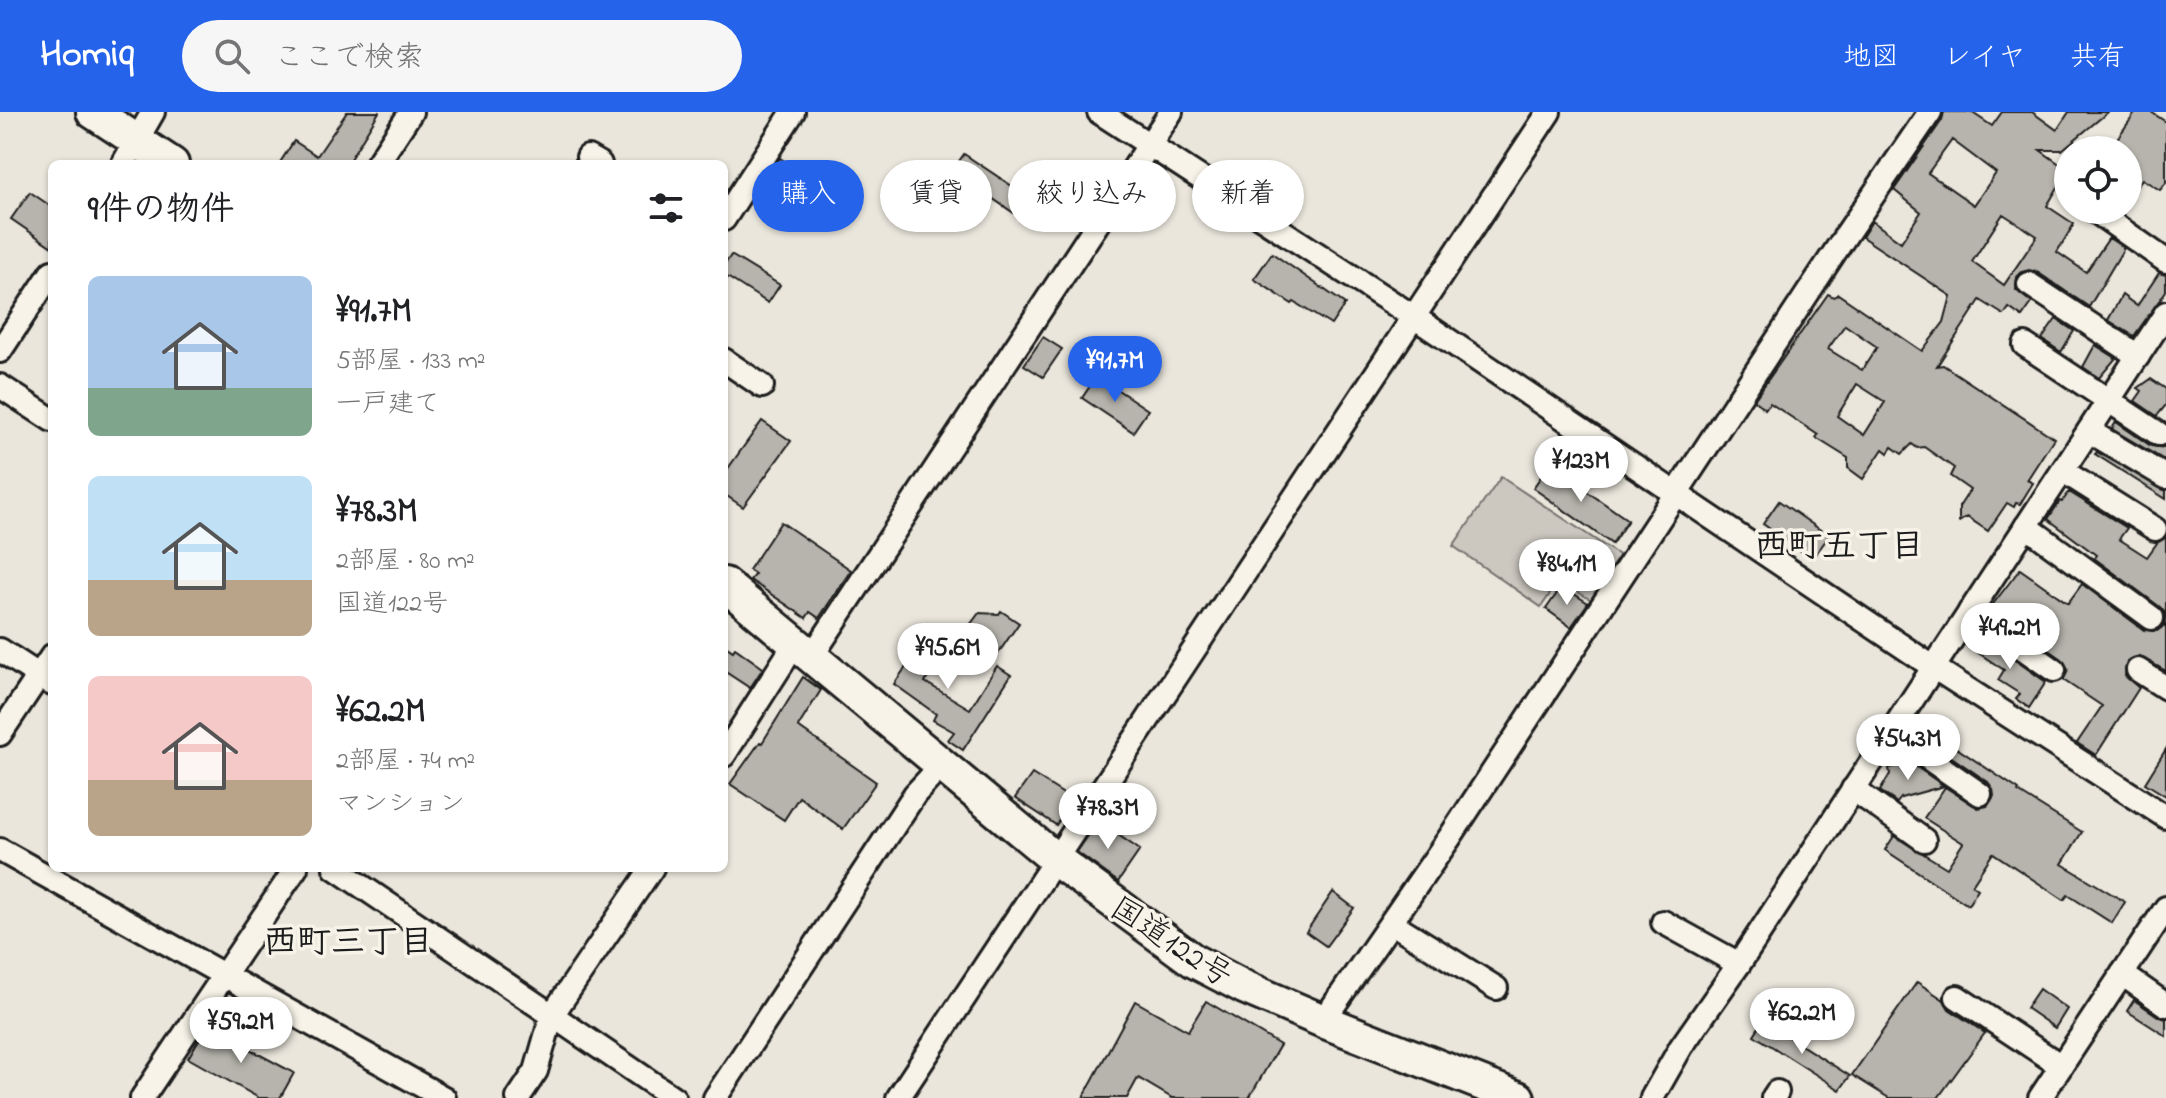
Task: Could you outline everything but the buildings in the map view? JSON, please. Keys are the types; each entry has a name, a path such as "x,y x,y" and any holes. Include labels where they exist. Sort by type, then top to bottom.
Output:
{"highway":[{"path":"93,112 131,152 158,160"},
{"name":"国道122号","path":"728,587 1055,859 1194,961 1244,987 1323,1021 1518,1098"}],"street":[{"path":"131,152 153,112"},
{"path":"380,160 411,112"},
{"path":"728,213 793,112"},
{"path":"1099,112 1414,317 1933,667 2166,817"},
{"path":"728,750 804,649 1171,112"},
{"path":"898,1098 1549,112"},
{"path":"1323,1021 1392,923 1930,112"},
{"path":"2113,224 2166,261"},
{"path":"0,351 48,278"},
{"path":"2029,284 2151,349"},
{"path":"1652,1098 1681,1047 1739,964 2089,431 2151,349 2166,313"},
{"path":"2025,345 2159,434"},
{"path":"728,363 762,386"},
{"path":"0,386 48,417"},
{"path":"2089,431 2166,477"},
{"path":"2063,471 2155,529"},
{"path":"2026,526 2152,618"},
{"path":"1970,611 2054,670"},
{"path":"0,650 46,680 0,734"},
{"path":"2138,670 2166,688"},
{"path":"1890,732 1980,794"},
{"path":"715,1098 915,794 942,765"},
{"path":"1853,789 1924,840"},
{"path":"0,850 444,1098"},
{"path":"142,1098 293,872"},
{"path":"341,872 674,1098"},
{"path":"518,1098 536,1071 552,1015 649,872"},
{"path":"2040,1098 2122,974 2160,932 2166,908"},
{"path":"1663,922 1739,964"},
{"path":"1392,923 1496,988"},
{"path":"2122,974 2166,1005"},
{"path":"1957,997 2061,1066"}],"shaded area":[{"path":"1501,477 1623,558 1593,601 1559,581 1541,607 1453,546"}],"district":[{"name":"西町五丁目","path":"1839,544"},
{"name":"西町三丁目","path":"348,940"}]}
